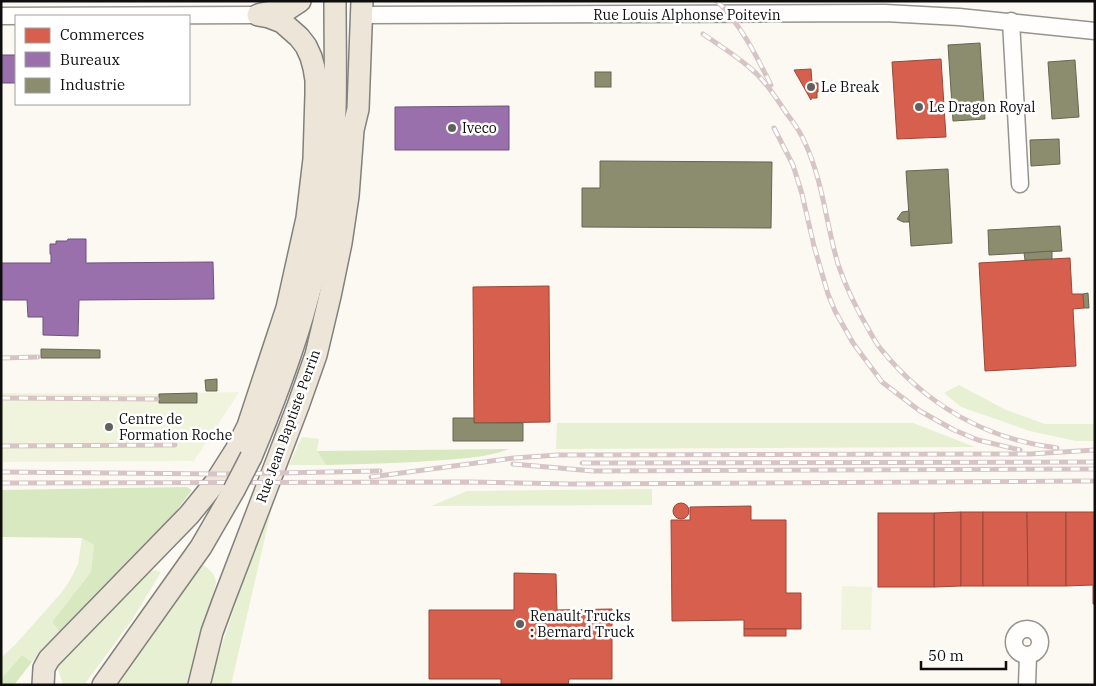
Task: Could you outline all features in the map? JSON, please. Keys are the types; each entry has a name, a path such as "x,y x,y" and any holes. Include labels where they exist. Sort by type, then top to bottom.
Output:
{"main road":[{"path":"258,15 288,9 300,1"},
{"path":"105,683 201,547 234,490 252,457 296,340 322,238 330,184 334,136 335,1"},
{"name":"Rue Jean Baptiste Perrin","path":"199,685 212,632 220,609 316,355 330,296 341,243 348,196 353,130 358,109 356,9"},
{"path":"43,685 44,668 49,659 175,530 215,483 236,450 248,426 287,308 308,210 314,159 316,80 311,57 299,37 282,22 258,15"}],"street":[{"name":"Rue Louis Alphonse Poitevin","path":"356,9 928,14 1095,31"},
{"path":"190,15 258,15"},
{"path":"1,16 15,16"},
{"path":"1011,21 1020,184"},
{"path":"1027,685 1028,655"}],"green space":[{"path":"959,385 1006,410 1045,424 1095,424 1095,441 1076,441 1030,431 961,407 944,393"},
{"name":"Centre de Formation Roche","path":"239,392 194,461 1,462 1,393 159,394"},
{"path":"557,423 913,423 975,447 556,449"},
{"path":"302,437 319,439 317,451 326,465 289,465"},
{"path":"509,449 461,459 326,465 317,451"},
{"path":"187,487 192,490 172,517 60,632 52,622 91,572 94,545 82,538 1,537 1,490"},
{"path":"652,489 652,505 431,506 467,491"},
{"path":"272,507 231,685 211,685 214,669 265,515"},
{"path":"82,538 94,545 91,572 52,622 60,632 32,662 22,655 1,679 1,658 62,592 70,580 78,564"},
{"path":"200,563 213,574 216,584 187,685 111,685"},
{"path":"155,570 161,572 132,620 84,685 63,685 57,666 60,657 147,573"},
{"path":"842,586 872,587 871,630 841,630"},
{"path":"22,655 32,662 14,685 1,685 1,679"}],"building: Commerces":[{"name":"Le Dragon Royal","path":"941,59 946,137 897,139 892,62"},
{"name":"Le Break","path":"811,69 812,83 818,83 818,92 817,98 811,98 811,100 794,70"},
{"path":"1070,258 1072,294 1083,294 1084,308 1073,309 1076,366 985,371 979,263"},
{"path":"549,286 550,422 474,423 473,287"},
{"path":"678,503 684,503 689,508 687,517 678,519 673,514 673,508"},
{"path":"751,506 751,520 786,520 786,593 801,593 801,629 744,629 744,620 672,621 671,520 690,520 690,507"},
{"path":"961,512 961,586 934,587 934,513"},
{"path":"961,512 983,512 983,586 961,586"},
{"path":"983,512 1027,512 1028,586 983,586"},
{"path":"1027,512 1066,512 1066,586 1028,586"},
{"path":"1066,512 1095,512 1095,604 1093,604 1093,585 1066,586"},
{"path":"878,513 934,513 934,587 878,587"},
{"name":"Renault Trucks : Bernard Truck","path":"514,573 556,574 557,610 612,609 612,679 569,679 568,685 501,685 501,679 429,679 429,610 514,610"},
{"path":"744,629 786,629 786,636 744,636"}],"building: Bureaux":[{"path":"1,55 15,55 15,83 1,83"},
{"name":"Iveco","path":"509,106 509,150 395,150 395,107"},
{"path":"68,239 86,239 86,263 213,262 214,299 79,300 78,336 43,335 43,317 28,317 27,300 1,300 1,263 51,263 50,244 56,244 56,241 67,241"}],"building: Industrie":[{"path":"980,43 985,119 953,121 948,45"},
{"path":"1075,60 1079,117 1052,119 1048,62"},
{"path":"595,72 611,72 611,87 595,87"},
{"path":"1059,139 1060,164 1031,166 1030,140"},
{"path":"600,161 772,162 771,228 582,227 582,188 600,188"},
{"path":"948,169 952,243 911,246 906,171"},
{"path":"909,211 909,222 897,219 902,212"},
{"path":"1060,226 1062,251 989,255 988,230"},
{"path":"1052,251 1052,259 1025,260 1024,253"},
{"path":"1088,293 1089,308 1084,308 1083,294"},
{"path":"41,349 100,350 100,358 41,358"},
{"path":"217,379 217,391 206,391 205,380"},
{"path":"197,393 197,403 159,403 159,394"},
{"path":"453,418 474,418 474,423 523,423 523,441 453,441"}],"railway":[{"path":"717,1 741,30 771,85"},
{"path":"703,34 755,72 770,89 803,139 816,172 841,273 856,307 880,348 917,386 958,416 1005,436 1057,448"},
{"path":"774,128 793,165 814,246 835,311 853,343 882,382 920,411 954,430 978,440 1020,450"},
{"path":"1,358 38,357"},
{"path":"1,398 157,399"},
{"path":"1,446 175,445"},
{"path":"371,477 514,458 558,455 1030,454 1095,450"},
{"path":"582,463 1095,462"},
{"path":"513,464 593,471 1095,469"},
{"path":"1,472 221,474 380,471"},
{"path":"1,483 470,482 570,484 1095,481"}],"place":[{"name":"Le Break","path":"811,87"},
{"name":"Le Dragon Royal","path":"919,107"},
{"name":"Iveco","path":"452,128"},
{"name":"Centre de Formation Roche","path":"109,427"},
{"name":"Renault Trucks : Bernard Truck","path":"520,624"}]}
